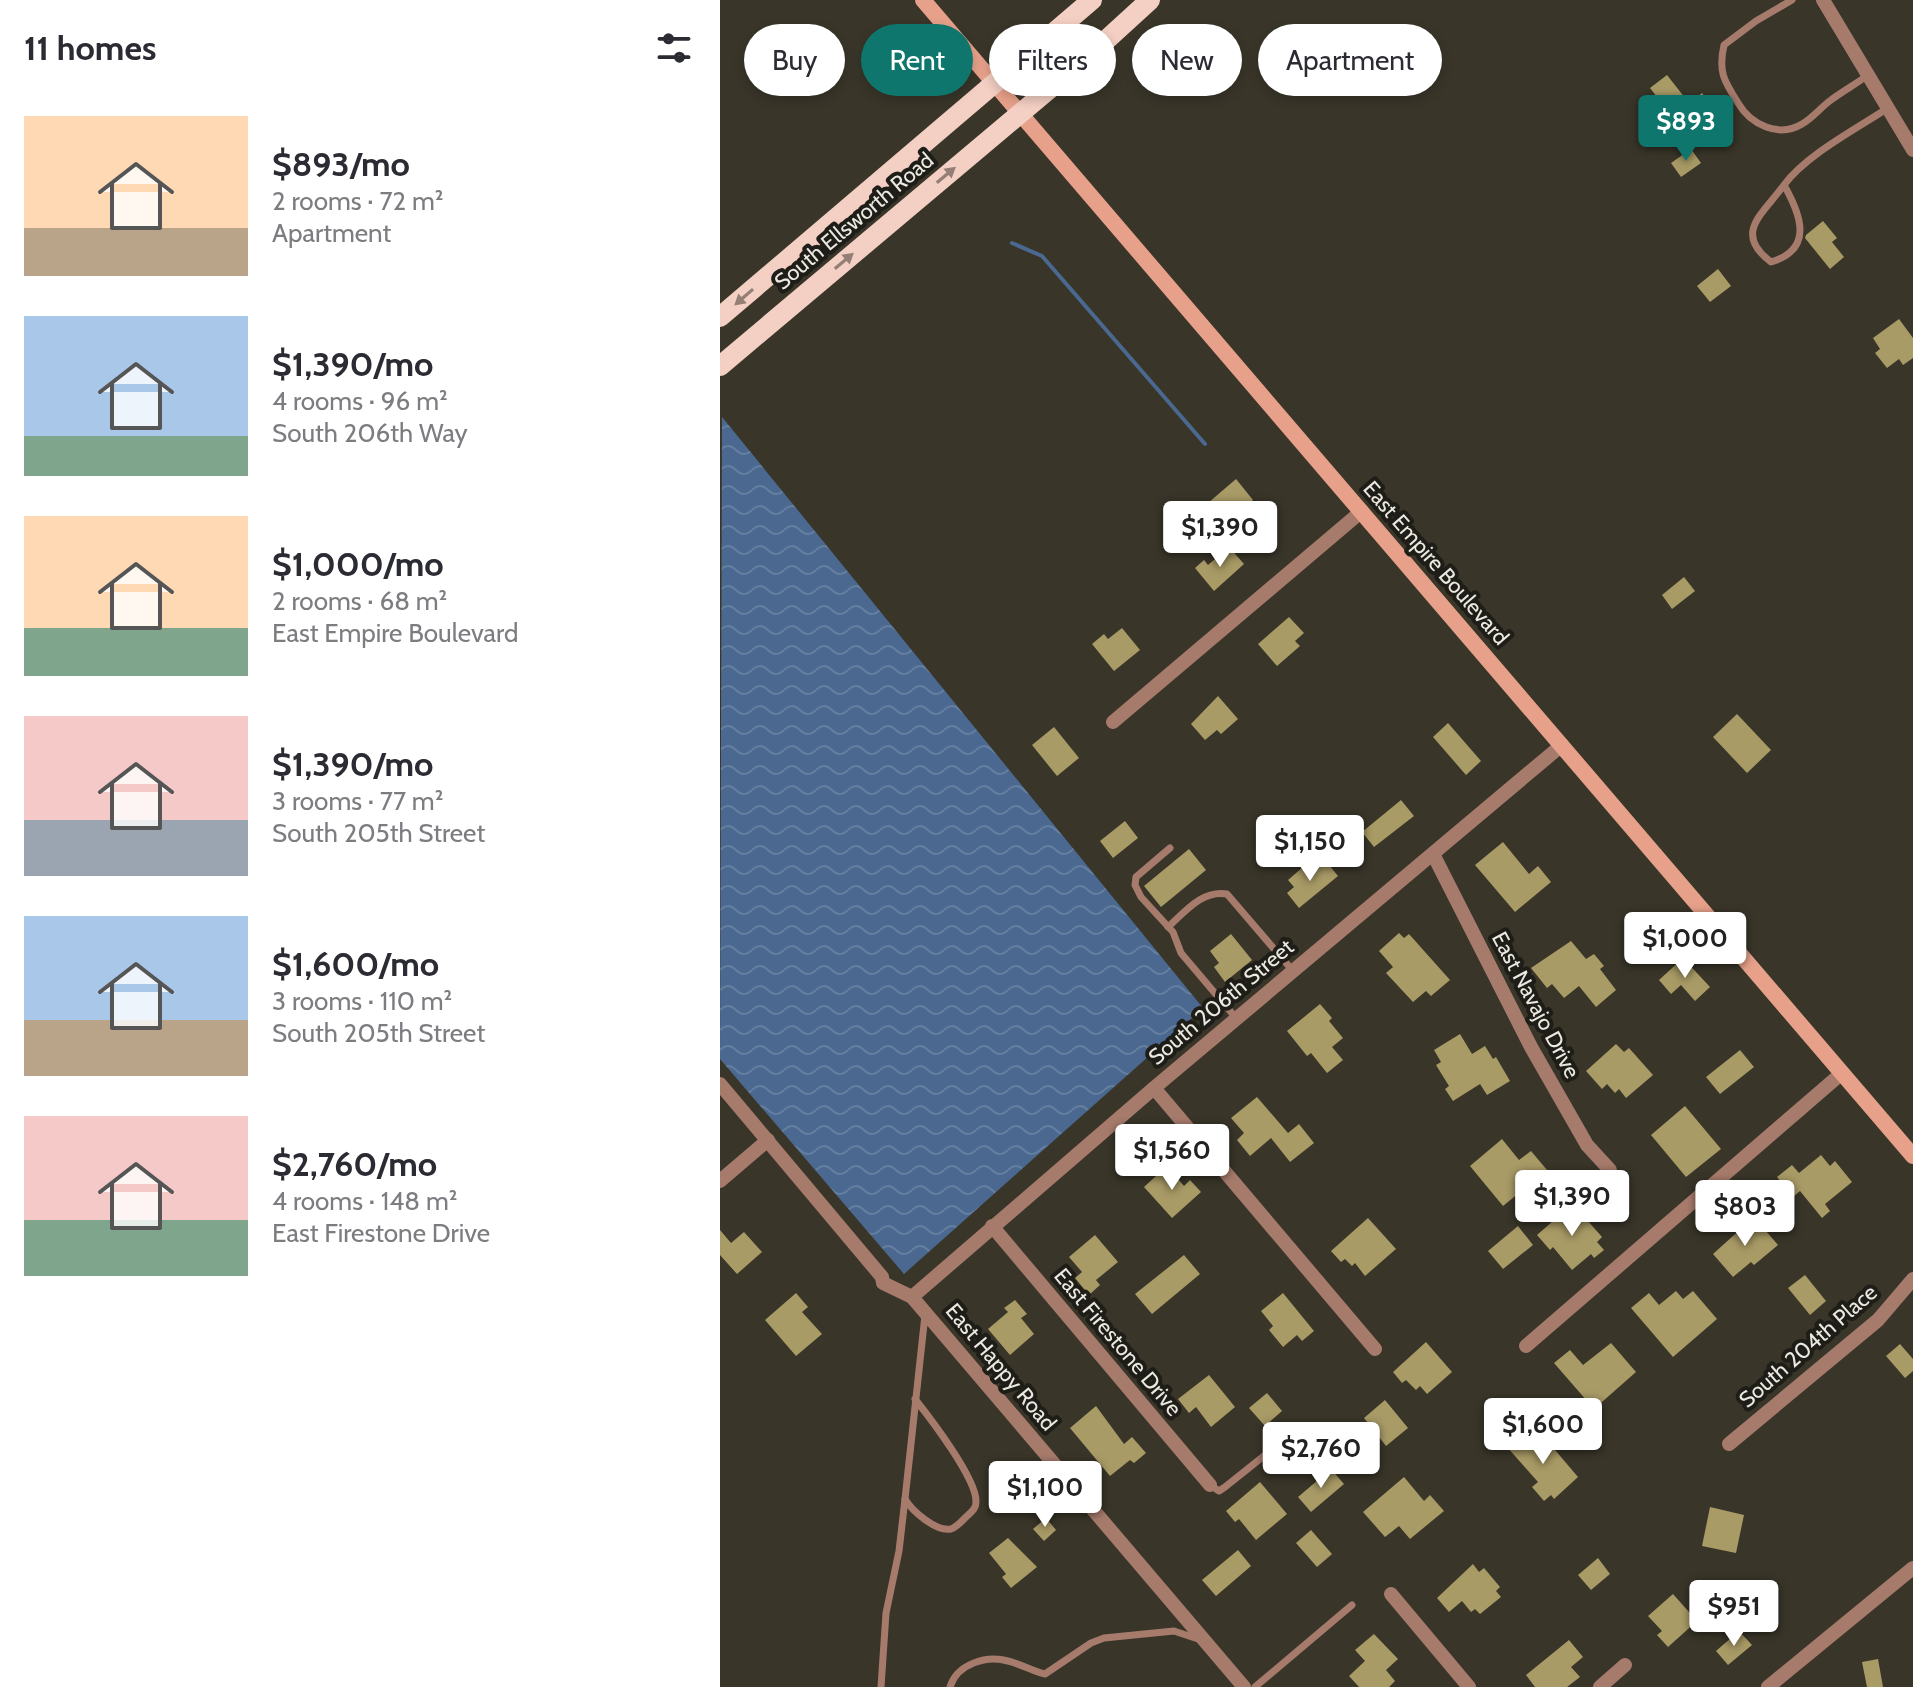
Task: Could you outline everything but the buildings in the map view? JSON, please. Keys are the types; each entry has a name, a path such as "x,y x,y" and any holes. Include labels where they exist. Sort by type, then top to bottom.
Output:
{"main road":[{"name":"East Empire Boulevard","path":"923,0 989,76"},
{"name":"South Ellsworth Road","path":"1065,24 1092,0"},
{"name":"South Ellsworth Road","path":"720,366 1092,53 1150,0"},
{"name":"South Ellsworth Road","path":"720,317 989,90"},
{"name":"East Empire Boulevard","path":"1006,96 1913,1156"}],"street":[{"path":"1823,0 1913,150"},
{"path":"1113,722 1362,511"},
{"name":"South 206th Street","path":"912,1297 1236,1018 1562,745"},
{"name":"East Navajo Drive","path":"1433,854 1531,1047 1587,1145 1610,1170"},
{"path":"1526,1346 1842,1073"},
{"name":"East Happy Road","path":"720,1084 882,1277 883,1283 912,1297 1244,1687"},
{"path":"1154,1088 1375,1349"},
{"path":"720,1181 768,1140"},
{"name":"East Firestone Drive","path":"992,1226 1210,1485"},
{"name":"South 204th Place","path":"1729,1444 1878,1320 1913,1279"},
{"path":"1768,1687 1913,1568"},
{"path":"1391,1594 1469,1687"},
{"path":"1600,1687 1625,1665"}],"lane":[{"path":"1792,0 1724,45 1720,66 1727,85 1754,122 1781,131 1801,125 1868,75"},
{"path":"1784,185 1799,216 1800,234 1795,248 1785,258 1771,262 1757,251 1751,238 1753,228 1784,185 1811,160 1888,108"},
{"path":"1170,848 1136,877 1135,885 1141,897 1168,927 1181,953 1236,1018"},
{"path":"1168,927 1205,895 1217,892 1227,894 1293,971"},
{"path":"881,1687 886,1613 899,1551 926,1313"},
{"path":"905,1499 912,1510 947,1529 958,1525 976,1504 972,1488 947,1441 915,1399"},
{"path":"1210,1485 1219,1491 1285,1439"},
{"path":"1255,1687 1352,1605"},
{"path":"950,1687 957,1671 967,1665 997,1660 1051,1673 1091,1643 1104,1638 1174,1631 1204,1640"}],"water":[{"path":"722,417 1203,1008 904,1274 720,1059"}],"waterway":[{"path":"1012,243 1042,256 1205,444"}]}
